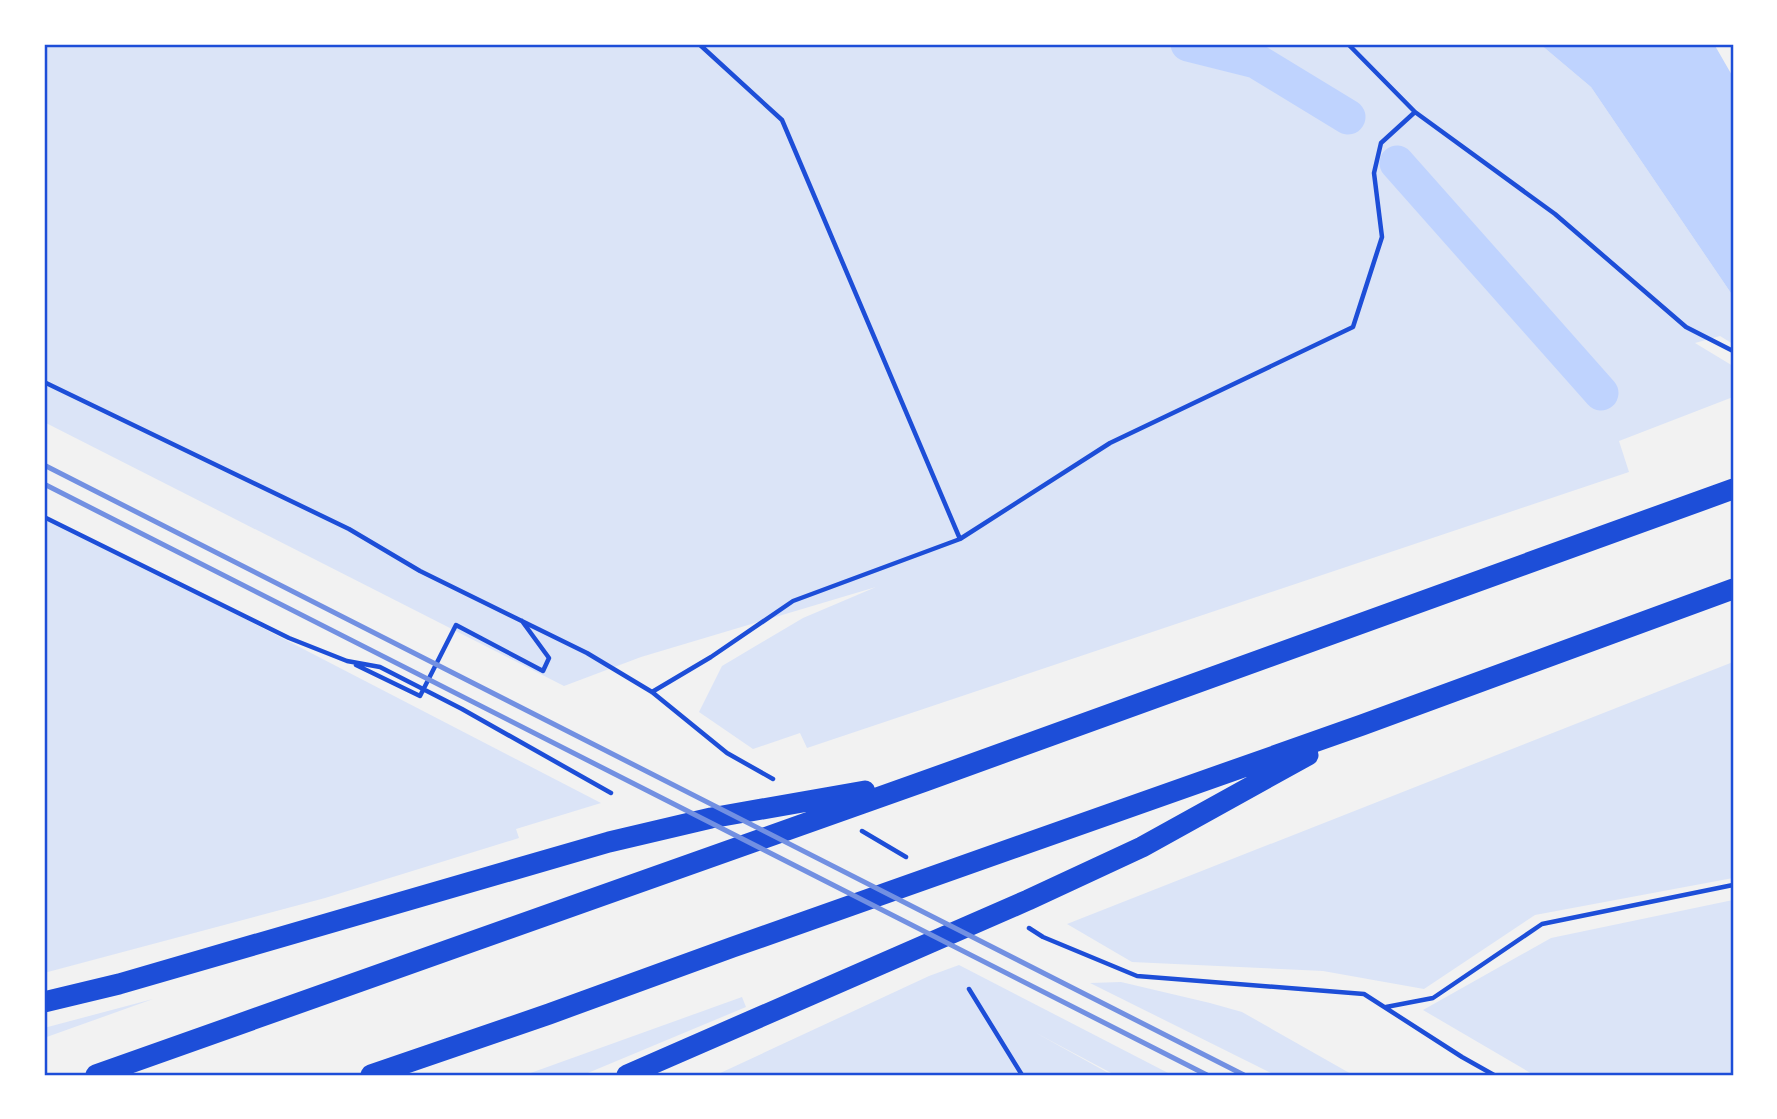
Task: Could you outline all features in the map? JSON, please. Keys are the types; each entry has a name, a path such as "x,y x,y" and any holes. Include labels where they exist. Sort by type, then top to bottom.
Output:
{"highway":[{"path":"96,1075 925,781 1733,489"},
{"path":"371,1075 1362,726 1733,589"},
{"path":"627,1075 1028,900 1142,847 1362,726"},
{"path":"44,1003 609,842 711,818 925,781"}],"path":[{"path":"699,44 782,120 960,539"},
{"path":"1348,44 1415,112 1555,214 1686,327 1733,351"},
{"path":"44,382 349,529 420,571 587,653 652,692 711,657 793,601 960,539 1110,443 1353,327 1382,237 1374,173 1381,143 1415,112"},
{"path":"44,517 289,638 347,661 420,696 456,625 543,671 549,658 521,621"},
{"path":"347,661 380,667 462,709 611,793"},
{"path":"1385,1007 1433,998 1542,924 1733,885"},
{"path":"969,989 1022,1075"}],"shaded area":[{"path":"44,44 1540,44 1591,87 1733,296 1733,344 1720,336 1695,343 1733,366 1733,397 1619,441 1629,472 807,748 800,733 753,749 699,712 722,666 803,618 876,587 641,657 564,686 44,422"},
{"path":"44,515 601,803 516,829 519,838 325,898 44,973"},
{"path":"1733,662 1733,878 1535,915 1424,989 1323,971 1132,962 1067,924"},
{"path":"1733,900 1733,1075 1534,1075 1423,1010 1551,938"},
{"path":"959,965 1172,1075 1115,1075 1036,1033 1112,1075 716,1075 929,976"},
{"path":"1121,982 1242,1012 1353,1075 1275,1075 1090,983"},
{"path":"742,997 746,1007 583,1075 525,1075"},
{"path":"153,999 44,1038 44,1028"}],"water":[{"path":"1540,44 1714,44 1733,77 1733,296 1591,87"}],"waterway":[{"path":"1188,44 1256,61 1348,117"},
{"path":"1397,163 1601,393"}],"railway":[{"path":"44,465 1244,1075"},
{"path":"44,484 1207,1075"}]}
